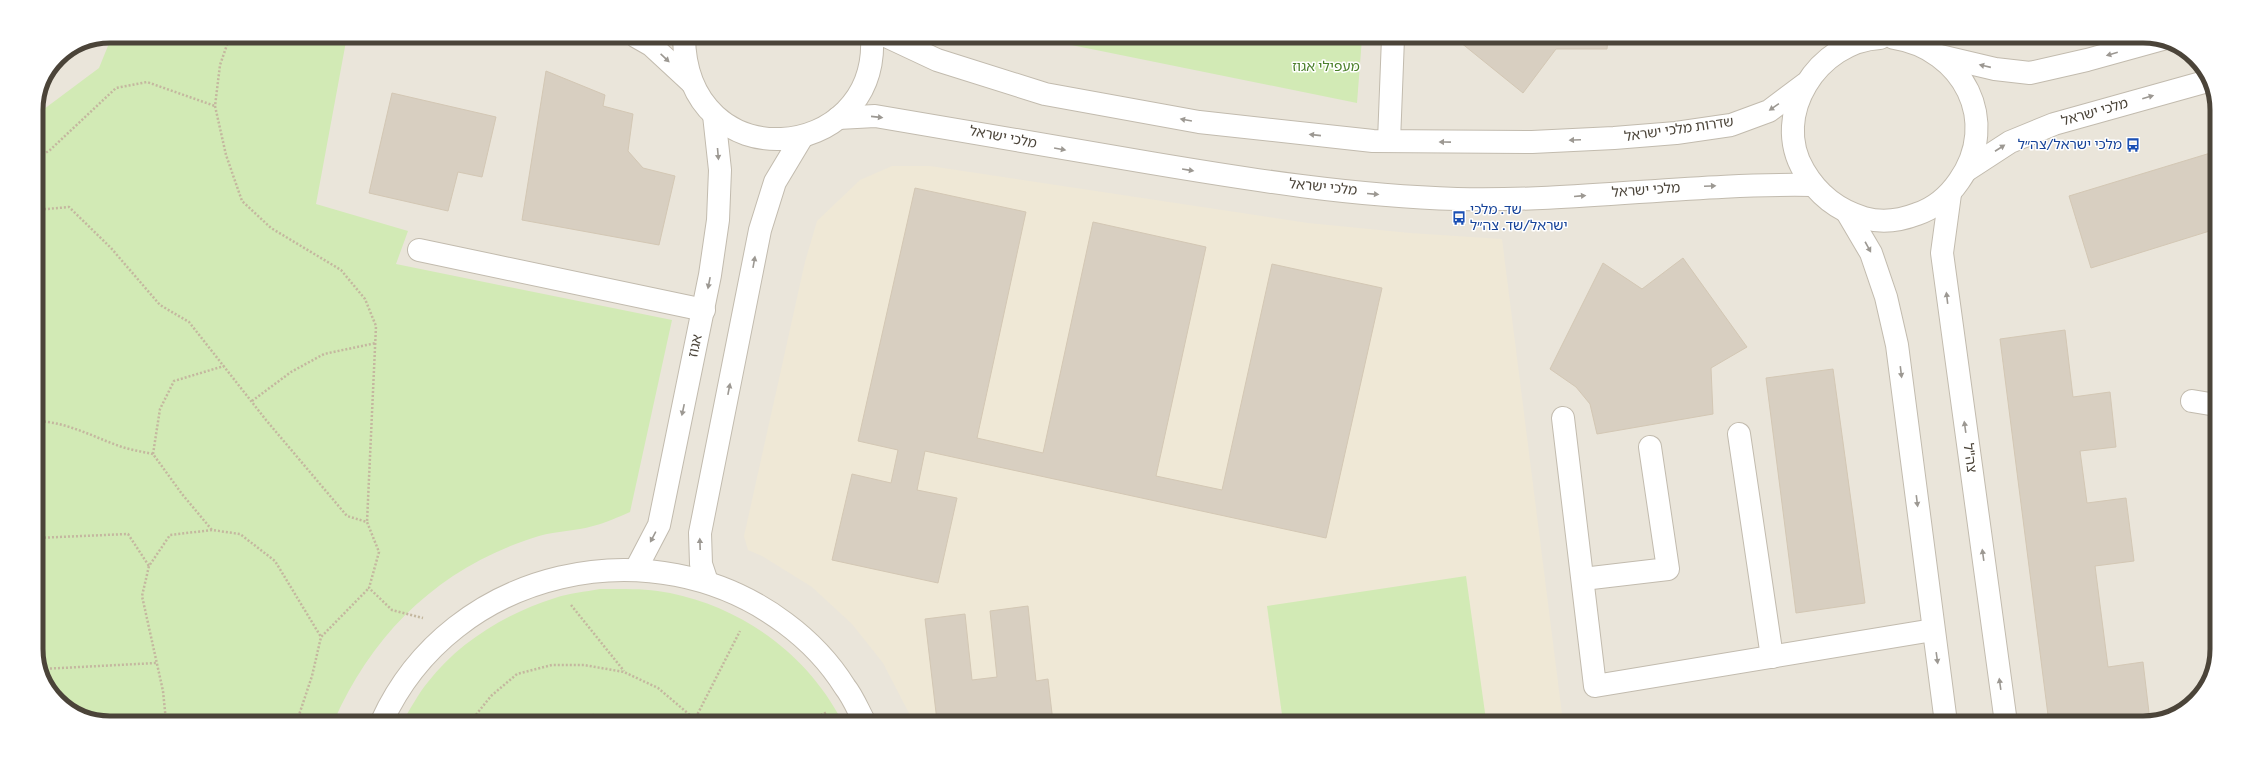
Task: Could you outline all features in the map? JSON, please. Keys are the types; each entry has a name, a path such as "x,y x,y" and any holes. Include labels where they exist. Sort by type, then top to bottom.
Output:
{"street":[{"path":"648,43 692,83"},
{"path":"684,43 685,59 692,83 702,100 714,115 734,128 756,137 779,140 802,137 822,129 838,118 856,100 867,77 873,51 872,43"},
{"path":"901,43 937,60 1045,94 1199,122 1389,141 1393,43"},
{"path":"1820,65 1827,43"},
{"path":"1857,43 1835,52 1820,65 1805,84 1798,104 1794,125 1795,147 1801,167 1812,185 1829,202 1848,214 1875,221 1902,220 1928,210 1950,194 1967,170 1974,150 1976,129 1974,108 1967,88 1955,70 1931,47"},
{"path":"1917,43 1995,69 2030,73 2087,60 2147,43"},
{"name":"מלכי ישראל","path":"1967,170 2010,142 2054,124 2204,82"},
{"name":"שדרות מלכי ישראל","path":"1389,141 1524,142 1614,138 1730,125 1769,111 1805,84"},
{"name":"אגוז","path":"636,569 659,525 704,310 718,220 720,170 714,115"},
{"name":"מלכי ישראל","path":"838,118 875,116 1239,178 1318,189 1385,195 1457,199 1556,198 1735,185 1812,185"},
{"path":"707,582 701,564 700,533 760,230 775,182 802,137"},
{"name":"צה\"ל","path":"1950,194 1942,253 2005,716"},
{"path":"1848,214 1871,253 1886,297 1898,345 1945,716"},
{"path":"419,250 704,310"},
{"path":"2192,401 2210,404"},
{"path":"1563,418 1595,686 1933,630"},
{"path":"1739,434 1772,657"},
{"path":"1582,579 1668,569 1650,447"},
{"path":"385,716 412,671 442,640 474,614 514,592 551,579 598,570 636,569 672,574 707,582 741,596 785,623 819,654 846,687 861,716"}],"path":[{"path":"228,43 220,64 215,106 226,155 242,201 270,228 341,270 365,299 376,326 367,522 379,552 369,588 321,638 312,676 299,716"},
{"path":"43,154 50,150 116,88 147,82 215,106"},
{"path":"43,209 69,207 111,248 160,305 189,322 252,402 347,516 367,522"},
{"path":"252,402 291,372 324,354 376,343"},
{"path":"153,454 160,409 174,381 225,366"},
{"path":"43,421 54,422 80,429 123,447 153,454 182,494 212,530"},
{"path":"166,716 163,691 142,596 149,566 170,535 212,530 240,534 275,561 321,638"},
{"path":"43,538 128,534 149,566"},
{"path":"551,579 624,672"},
{"path":"369,588 392,610 422,616 442,640"},
{"path":"697,716 754,604"},
{"path":"46,669 156,663"},
{"path":"475,716 491,696 517,674 552,665 584,665 624,672 658,688 690,716"},
{"path":"580,716 592,714 607,716"}],"shaded area":[{"path":"2143,43 2160,45 2180,54 2196,69 2205,85 2210,106 2210,649 2208,666 2199,686 2184,702 2164,712 2143,716 110,716 93,714 73,705 57,690 48,674 43,653 43,110 44,97 54,73 73,54 97,44"},
{"path":"892,166 930,166 1308,223 1410,233 1502,239 1562,716 910,716 883,663 852,624 812,587 762,556 748,550 744,536 805,262 817,221 860,180"}],"green space":[{"path":"109,43 346,43 316,204 408,231 396,264 672,320 630,512 598,525 539,536 504,549 472,564 442,583 416,605 391,630 369,658 350,688 336,716 110,716 93,714 73,705 57,690 52,682 44,662 43,653 43,110 99,68"},
{"name":"מעפילי אגוז","path":"1062,43 1362,43 1357,103"},
{"path":"1466,576 1485,716 1282,716 1267,606"},
{"path":"600,589 661,591 697,600 723,610 747,622 791,655 811,675 828,697 839,716 406,716 428,682 454,654 469,642 485,631 519,612 537,604 566,595"}],"building":[{"path":"1461,43 1608,43 1607,49 1556,49 1523,93"},
{"path":"546,71 605,95 603,106 633,114 628,151 643,168 675,176 659,245 522,220"},
{"path":"392,93 496,117 482,177 458,172 448,211 369,193"},
{"path":"2210,153 2210,231 2091,268 2069,196"},
{"path":"915,188 1026,212 977,438 1043,453 1093,222 1206,247 1156,476 1222,490 1272,264 1382,288 1326,538 925,451 917,490 957,498 938,583 832,560 852,474 891,483 898,450 858,441"},
{"path":"1683,258 1747,347 1711,368 1713,414 1597,434 1590,404 1576,387 1550,369 1603,263 1642,289"},
{"path":"2065,330 2073,397 2110,392 2116,447 2080,451 2087,503 2126,498 2134,561 2095,566 2108,667 2143,662 2149,715 2048,716 2000,339"},
{"path":"1833,369 1865,603 1796,613 1766,378"},
{"path":"1028,606 1036,681 1048,679 1052,716 936,716 925,619 965,614 972,680 997,677 990,611"}],"place":[{"name":"מלכי ישראל/צה״ל","path":"2133,145"},
{"name":"שד. מלכי ישראל/שד. צה״ל","path":"1459,218"}]}
